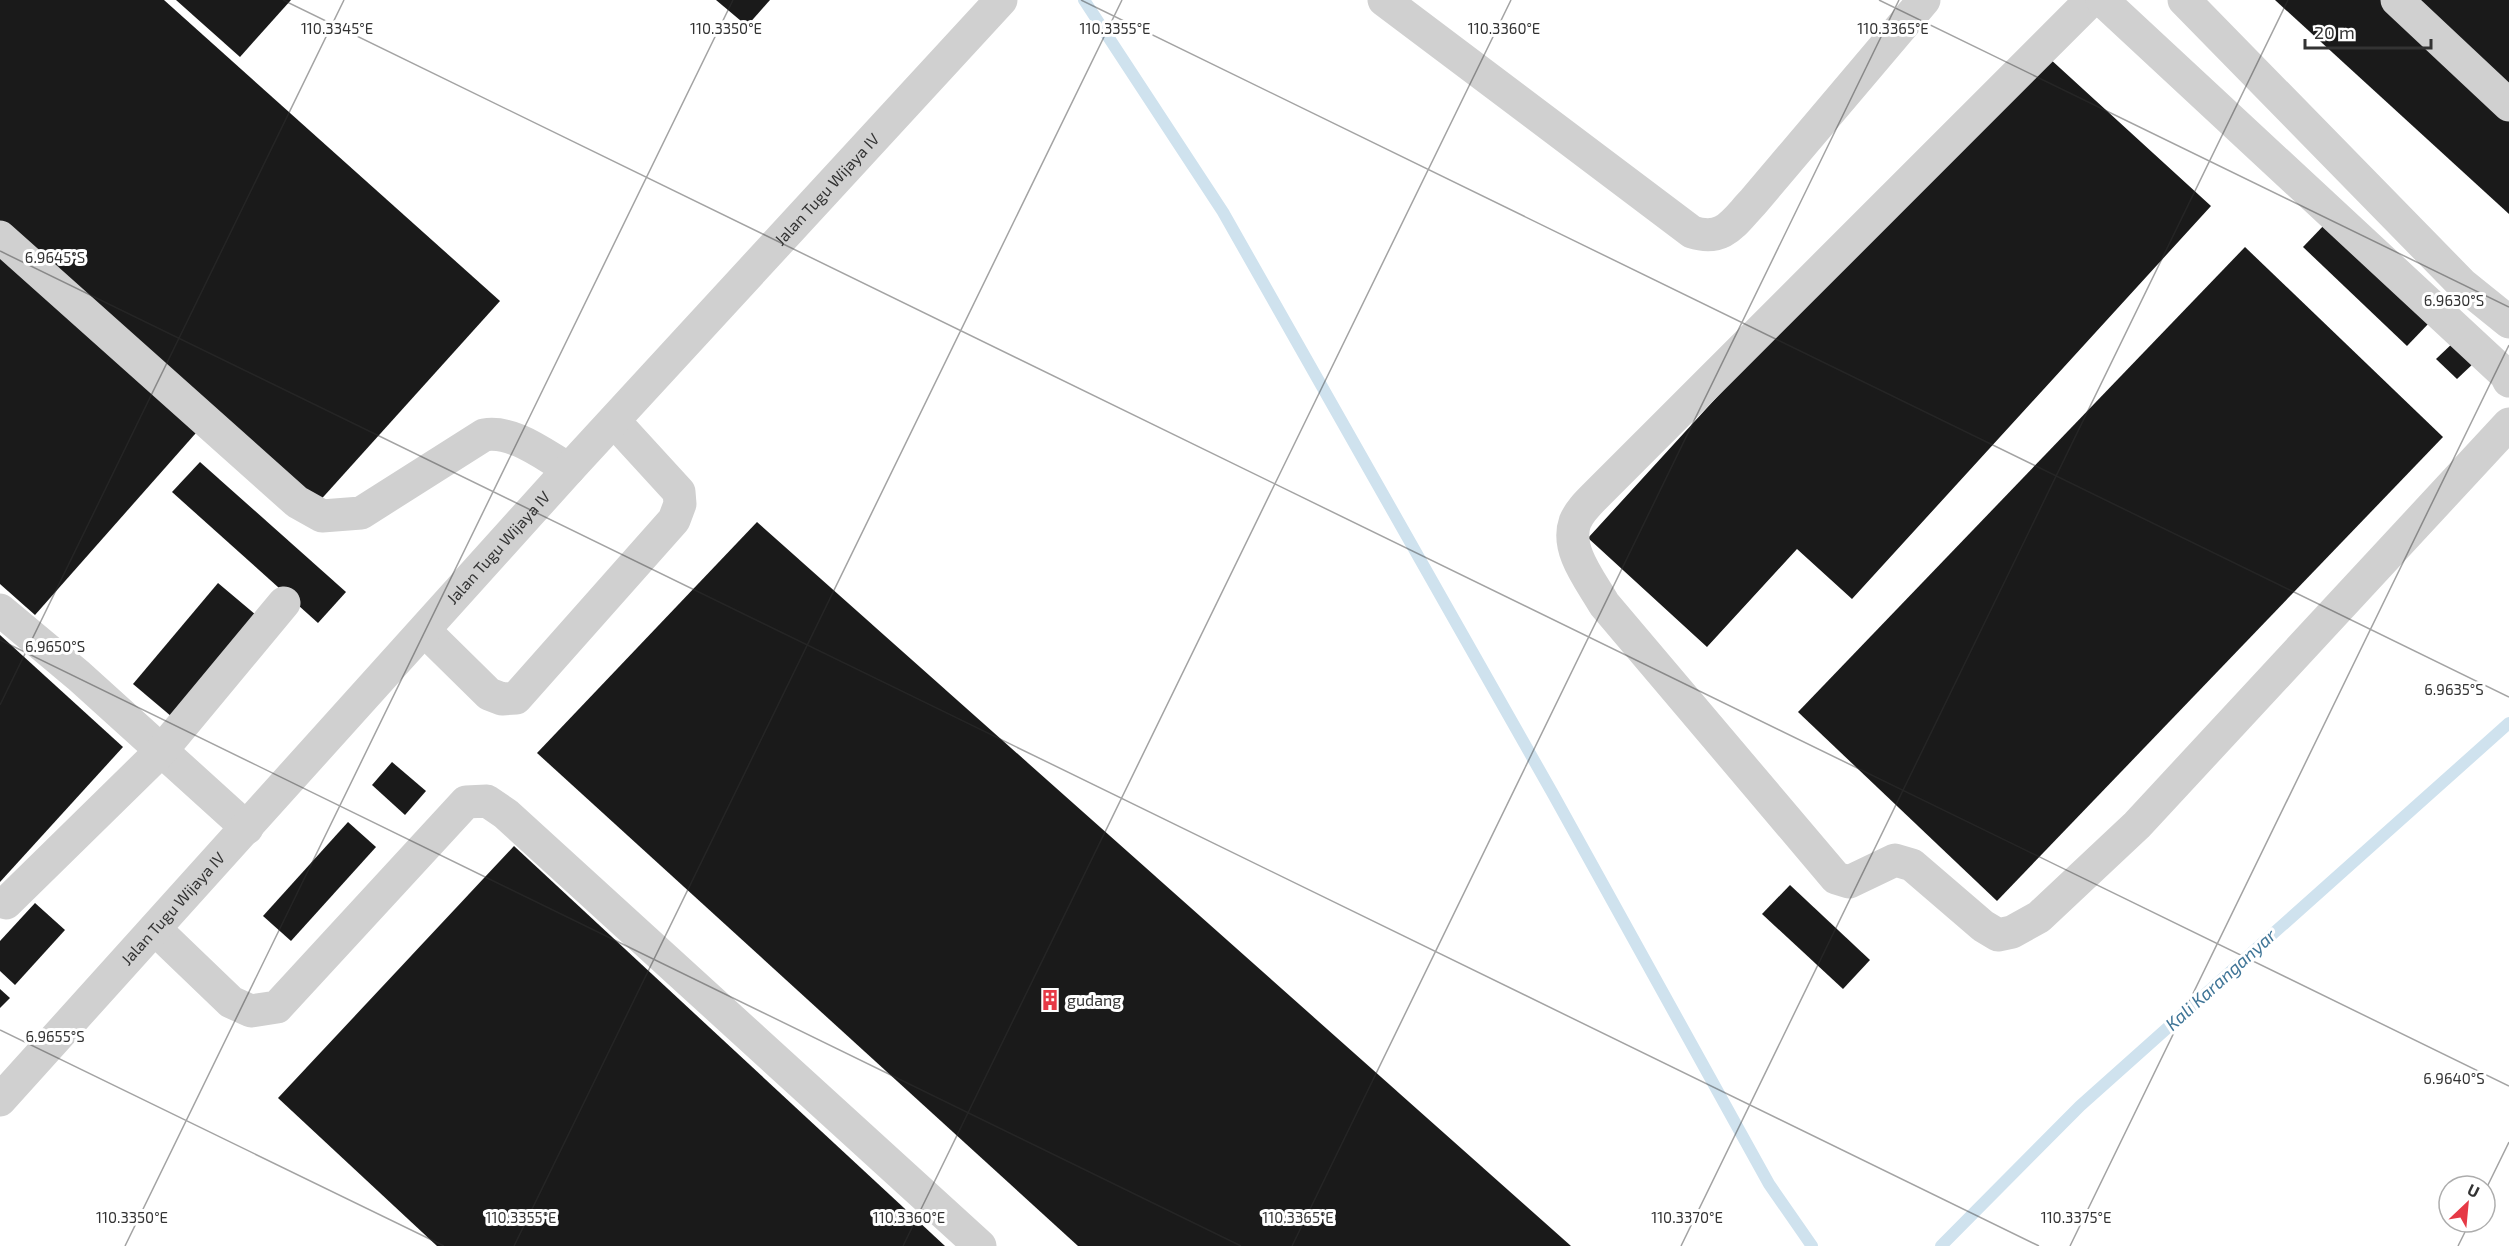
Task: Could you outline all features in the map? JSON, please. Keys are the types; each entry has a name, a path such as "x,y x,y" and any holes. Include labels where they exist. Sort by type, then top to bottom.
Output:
{"lane":[{"name":"Jalan Tugu Wijaya IV","path":"0,1100 569,469 1001,0"},
{"path":"1384,0 1692,232 1706,236 1726,230 1754,202 1924,0"},
{"path":"2091,0 1595,496 1580,512 1574,525 1575,553 1604,604 1836,878 1849,882 1895,860 1912,865 1983,926 1998,935 2012,932 2039,917 2137,825 2509,424"},
{"path":"2102,0 2506,375 2509,381"},
{"path":"2184,0 2462,284 2509,322"},
{"path":"2397,0 2509,105"},
{"path":"0,237 297,502 322,516 361,513 484,435 498,432 569,469"},
{"path":"425,631 489,694 502,699 516,698 674,520 680,504 679,492 614,421"},
{"path":"6,903 162,750 284,603"},
{"path":"0,610 79,676 247,828"},
{"path":"155,929 231,1002 251,1011 277,1007 466,802 486,801 506,814 980,1246"}],"building":[{"path":"0,0 164,0 500,301 316,505 0,222"},
{"path":"176,0 291,0 240,57"},
{"path":"716,0 770,0 747,26"},
{"path":"2275,0 2509,0 2509,214"},
{"path":"2037,47 2211,206 1852,599 1797,549 1707,647 1588,538"},
{"path":"2327,222 2431,321 2407,346 2303,247"},
{"path":"0,247 203,425 35,615 0,584"},
{"path":"2245,247 2443,437 1997,901 1798,712"},
{"path":"2456,340 2476,361 2457,379 2436,359"},
{"path":"200,462 346,592 318,623 172,492"},
{"name":"gudang","path":"757,522 1571,1246 1078,1246 537,753"},
{"path":"218,583 263,621 178,722 133,684"},
{"path":"0,635 123,747 0,882"},
{"path":"392,762 426,791 405,815 372,785"},
{"path":"348,822 376,847 291,941 263,916"},
{"path":"514,846 945,1246 437,1246 278,1098"},
{"path":"1790,885 1870,960 1843,989 1762,914"},
{"path":"35,903 65,930 15,985 0,971 0,941"},
{"path":"0,989 10,998 0,1008"}],"waterway":[{"path":"1084,0 1223,212 1553,794 1769,1184 1812,1246"},
{"name":"Kali Karanganyar","path":"1941,1246 2080,1106 2509,723"}],"place":[{"name":"gudang","path":"1050,1000"}]}
